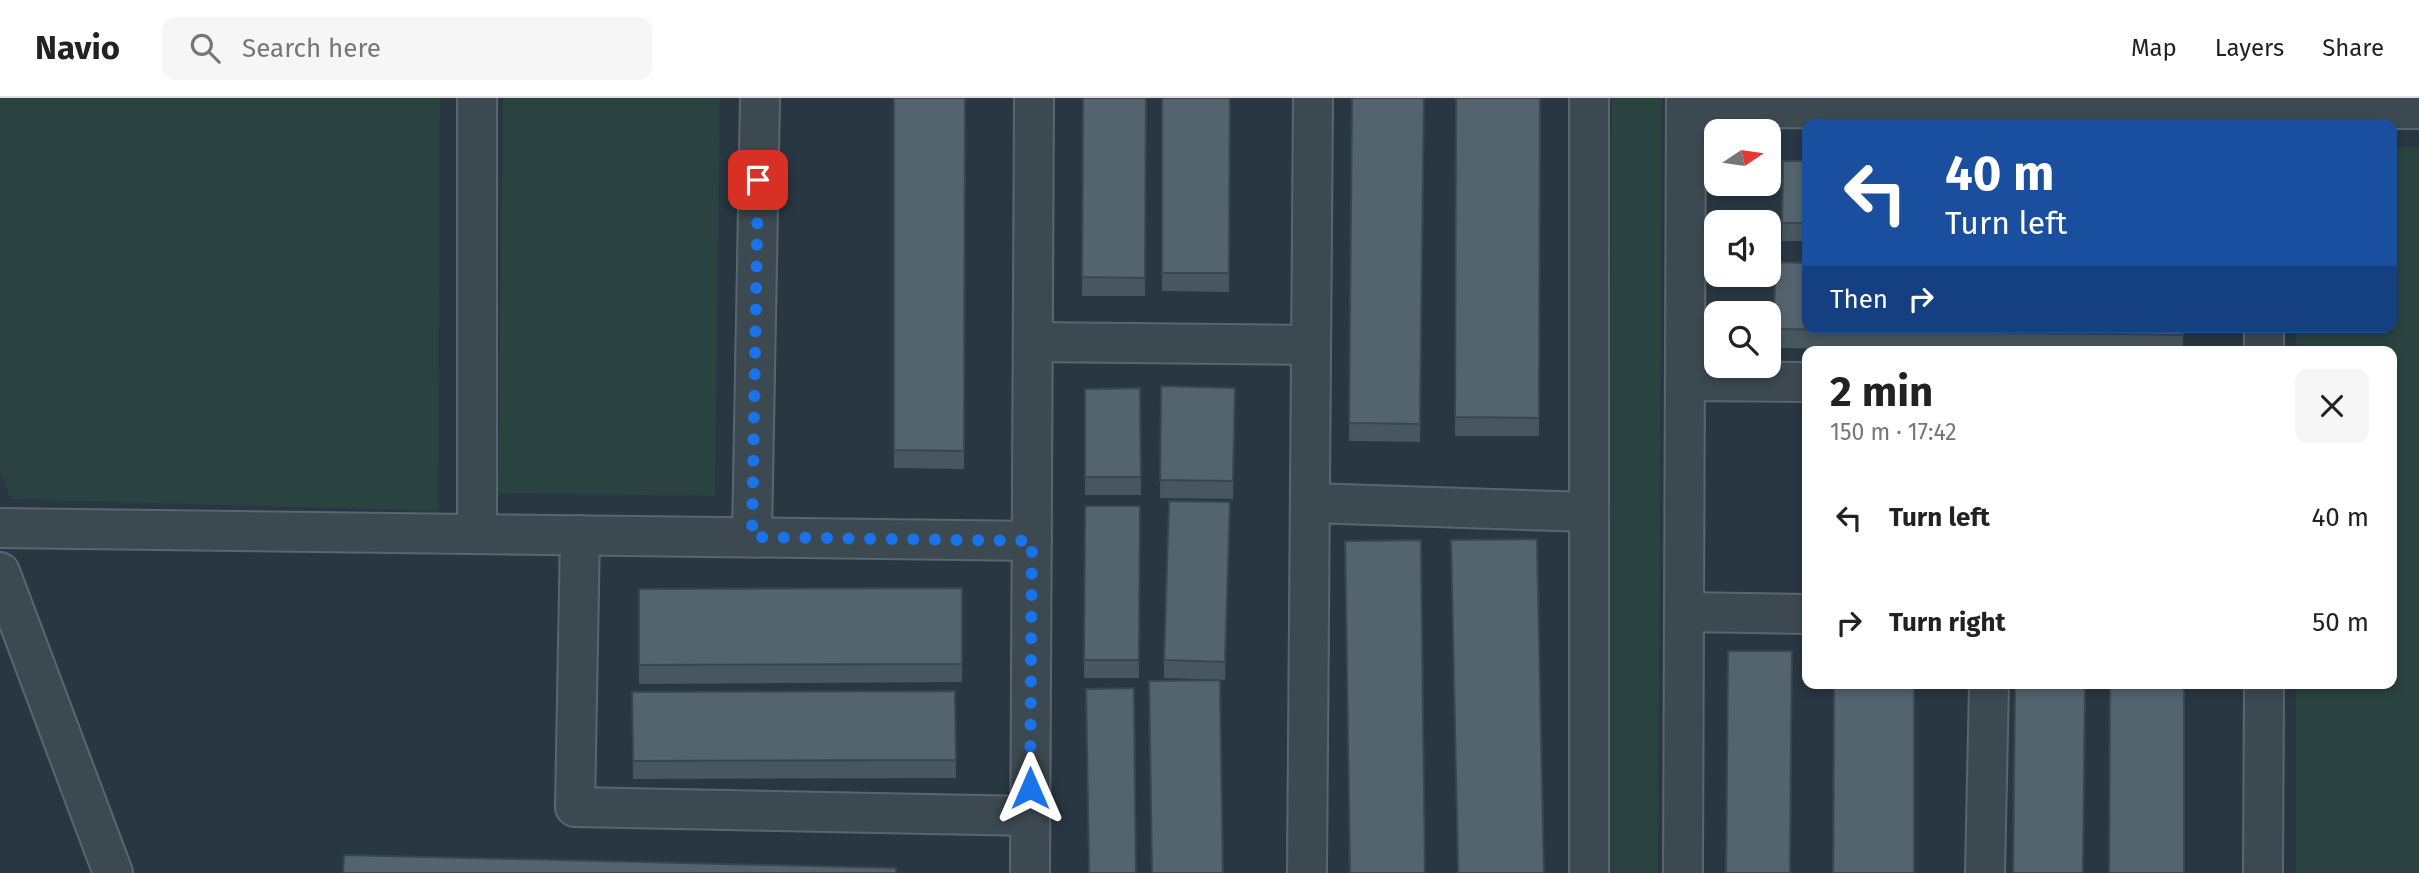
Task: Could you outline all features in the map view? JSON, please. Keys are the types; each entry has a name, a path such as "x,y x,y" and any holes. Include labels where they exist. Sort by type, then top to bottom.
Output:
{"street":[{"path":"477,98 477,534"},
{"path":"752,537 760,98"},
{"path":"1030,873 1034,98"},
{"path":"1307,873 1313,98"},
{"path":"1589,98 1589,873"},
{"path":"1683,873 1686,103 1977,103 2264,116 2419,109"},
{"path":"1033,342 1311,345"},
{"path":"1685,381 1802,382"},
{"path":"1310,503 1589,512"},
{"path":"0,528 1032,541"},
{"path":"580,535 575,807 1030,816"},
{"path":"0,572 113,873"},
{"path":"1685,612 1802,614"},
{"path":"1985,873 1989,689"},
{"path":"2263,873 2264,689"}],"green space":[{"path":"0,98 440,98 438,511 11,499 0,471"},
{"path":"503,98 720,98 715,496 498,493"},
{"path":"1612,98 1662,98 1658,873 1607,873"},
{"path":"2397,147 2419,147 2419,873 2296,873 2296,689 2397,689 2397,346 2296,346 2296,333 2397,333"}],"building":[{"path":"894,98 965,98 964,451 894,450"},
{"path":"1083,98 1146,98 1145,278 1082,277"},
{"path":"1162,98 1230,98 1229,273 1162,273"},
{"path":"1352,98 1424,98 1420,424 1349,423"},
{"path":"1456,98 1540,98 1539,418 1455,417"},
{"path":"1783,161 1802,161 1802,223 1782,223"},
{"path":"1781,262 1802,263 1802,329 1781,329 1781,301 1774,301 1775,287 1781,287"},
{"path":"2047,333 2183,333 2183,335"},
{"path":"1161,386 1235,388 1233,481 1160,480"},
{"path":"1140,388 1141,477 1085,477 1085,389"},
{"path":"1169,501 1230,502 1225,662 1164,660"},
{"path":"1085,506 1140,506 1139,660 1084,660"},
{"path":"1537,539 1544,873 1458,873 1451,540"},
{"path":"1421,540 1425,873 1350,873 1345,541"},
{"path":"962,588 962,664 639,665 639,589"},
{"path":"1728,651 1792,651 1790,873 1726,873"},
{"path":"1220,680 1223,873 1152,873 1149,681"},
{"path":"1134,688 1136,873 1089,873 1086,689"},
{"path":"1834,689 1914,689 1914,873 1833,873"},
{"path":"2015,689 2085,689 2083,873 2013,873"},
{"path":"2110,689 2184,689 2184,873 2109,873"},
{"path":"955,691 956,760 633,761 632,692"},
{"path":"344,855 896,868 896,873 343,873"}],"route":[{"path":"758,180 752,537 1032,541 1030,788"}]}
